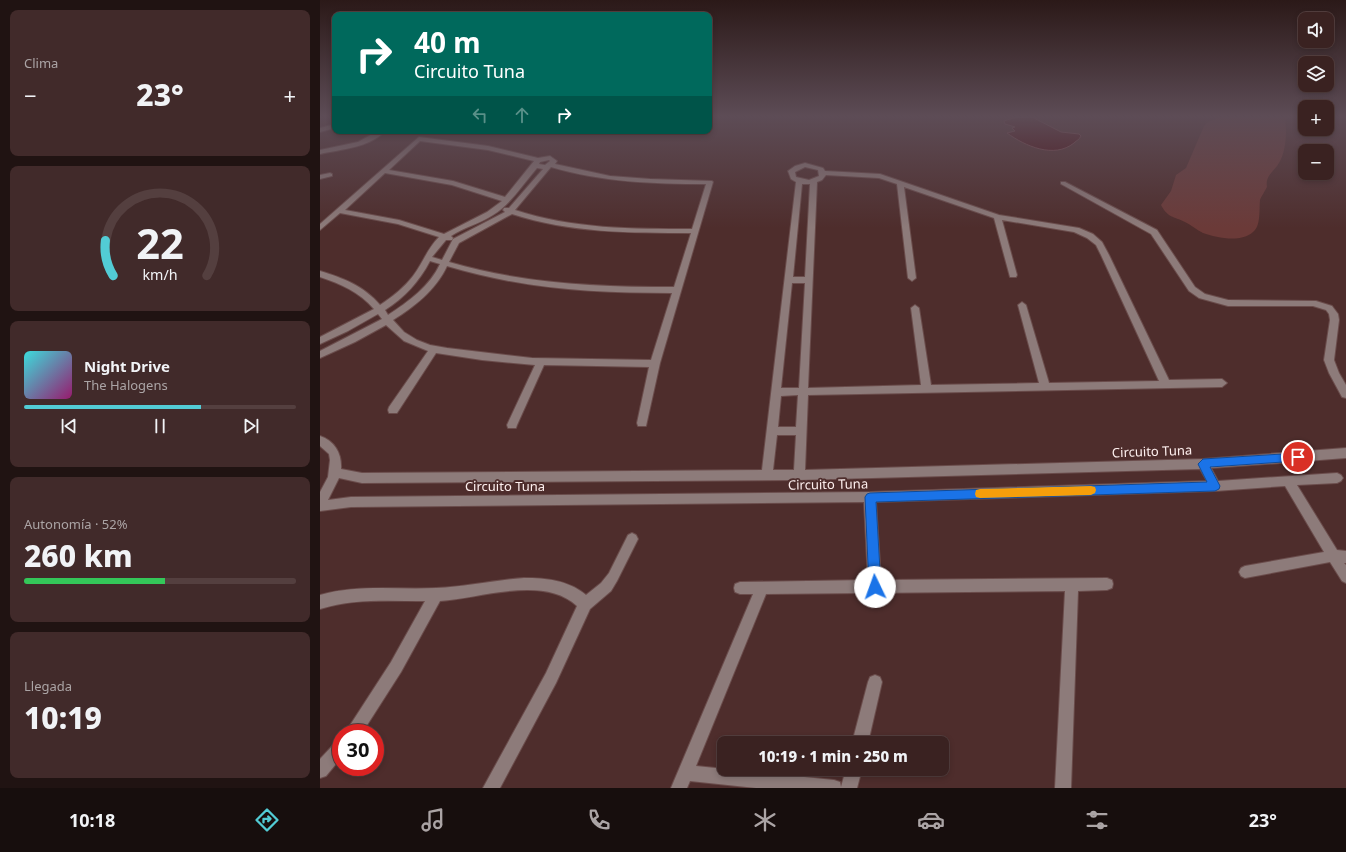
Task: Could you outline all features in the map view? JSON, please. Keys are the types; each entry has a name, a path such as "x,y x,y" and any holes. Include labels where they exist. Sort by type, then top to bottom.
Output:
{"street":[{"path":"320,228 403,154"},
{"path":"507,154 537,163 542,167 550,165 592,175 622,180 710,182 655,363 642,423"},
{"path":"320,341 345,329 378,309 403,291 416,278 433,247 444,236 485,217 499,208 537,163"},
{"path":"320,355 361,336 387,320 428,286 439,274 451,247 456,241 494,223 511,212 550,165"},
{"path":"805,165 822,169 824,174 821,178 814,182 800,182 792,178 790,174 797,167 805,165"},
{"path":"384,171 453,183 507,200"},
{"path":"824,174 880,176 997,217 1032,224 1076,230 1090,236 1099,244 1166,384"},
{"path":"320,178 330,175"},
{"path":"767,475 800,182"},
{"path":"799,475 814,182"},
{"path":"900,183 912,278"},
{"path":"1063,183 1154,232 1192,289 1202,296 1228,303 1311,303 1331,310 1334,315 1334,322 1329,359 1332,368 1346,394"},
{"path":"499,208 557,222 595,227 644,231 695,231"},
{"path":"339,211 392,220 425,229 456,241"},
{"path":"997,217 1012,275"},
{"path":"427,258 504,278 562,286 611,290 676,290"},
{"path":"320,274 354,288 371,299 398,332 414,343 434,349 486,358 541,362 655,363"},
{"path":"788,280 809,280"},
{"path":"1022,305 1045,386"},
{"path":"915,308 926,388"},
{"path":"393,410 434,349"},
{"path":"512,425 541,362"},
{"path":"777,392 1222,383"},
{"path":"772,431 801,431"},
{"path":"320,440 328,444 336,456 336,473 327,492 320,501"},
{"name":"Circuito Tuna","path":"336,473 362,478 799,475 1203,464 1346,453"},
{"path":"1203,464 1215,486"},
{"name":"Circuito Tuna","path":"320,506 351,502 870,497 1215,486 1337,478"},
{"path":"1289,482 1332,556 1346,577"},
{"path":"870,497 875,587"},
{"path":"491,788 551,678 586,604 606,587 613,577 632,539"},
{"path":"1244,572 1332,556 1346,557"},
{"path":"1063,788 1072,584"},
{"path":"740,588 1107,584"},
{"path":"320,602 349,594 436,595 493,587 534,585 554,586 566,590 577,595 586,604"},
{"path":"679,788 762,588"},
{"path":"359,724 396,667 436,595"},
{"path":"862,736 875,682"},
{"path":"320,770 332,757"},
{"path":"686,773 834,788"},
{"path":"849,788 852,776"}],"shaded area":[{"path":"1192,154 1283,154 1279,163 1267,179 1267,187 1260,200 1259,218 1256,229 1242,238 1222,238 1203,233 1166,212 1161,205 1171,191 1176,175 1186,168"}],"slow traffic":[{"path":"980,494 1091,490"}],"route":[{"path":"875,587 870,497 1215,486 1203,464 1298,457"}]}
